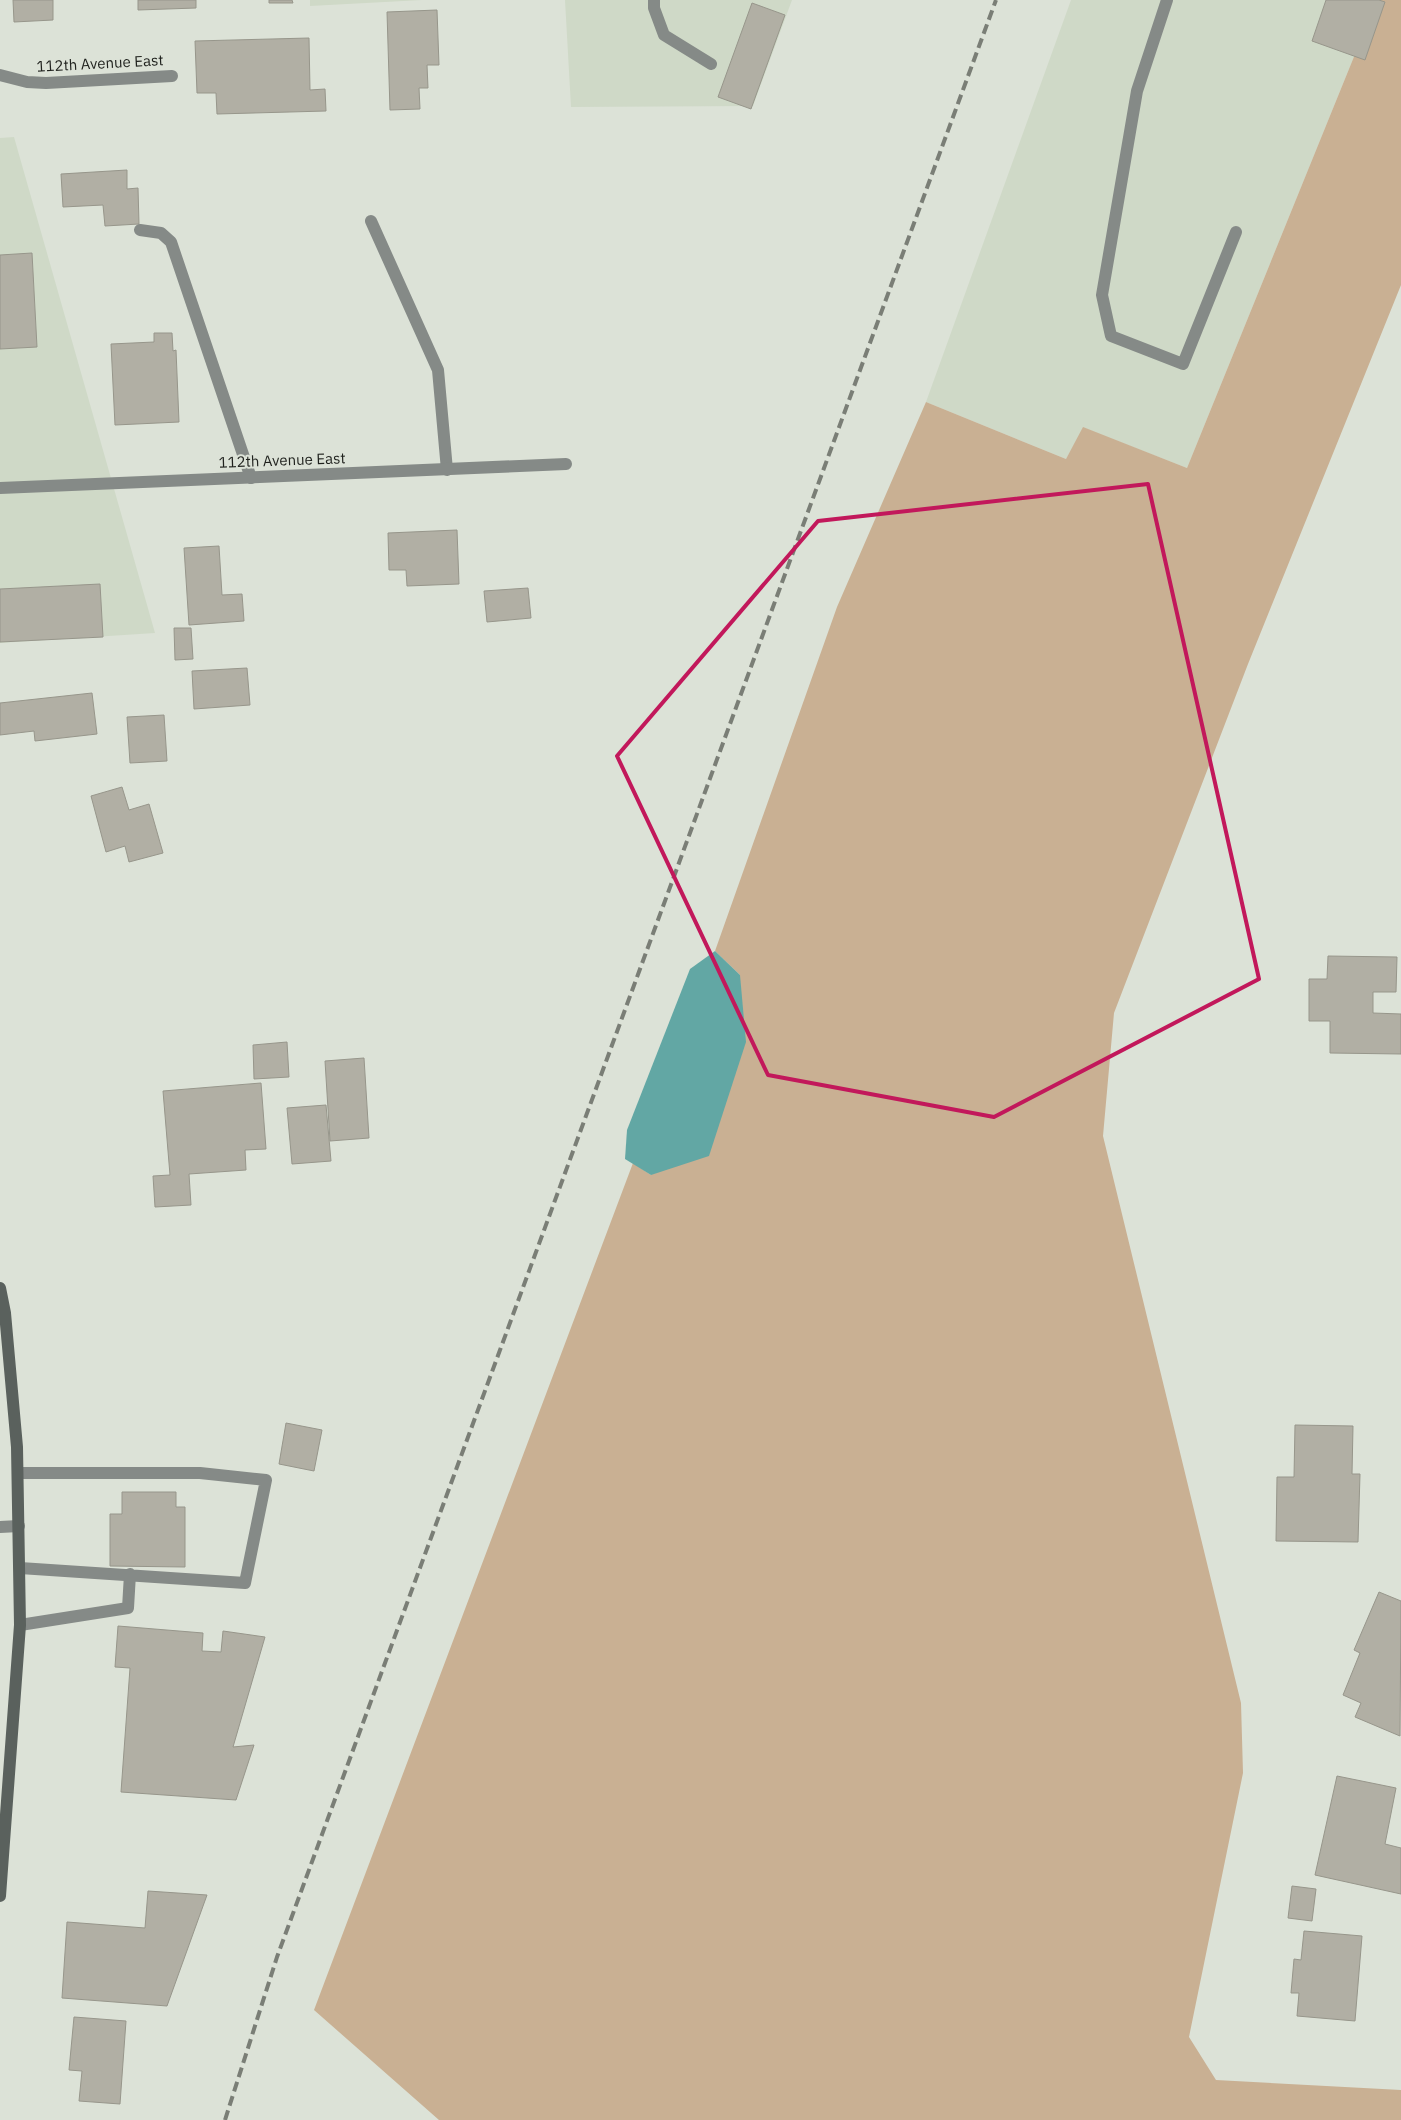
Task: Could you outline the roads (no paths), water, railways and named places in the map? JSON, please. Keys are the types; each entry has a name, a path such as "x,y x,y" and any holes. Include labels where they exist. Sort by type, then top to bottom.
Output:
{"main road":[{"path":"0,1288 5,1313 19,1473 20,1568 20,1625 0,1896"}],"street":[{"path":"654,0 654,8 664,35 711,64"},
{"path":"1167,0 1136,91 1102,295 1112,336 1183,364 1236,232"},
{"name":"112th Avenue East","path":"0,75 27,82 46,83 172,76"},
{"path":"371,221 438,370 447,470"},
{"path":"140,230 161,233 171,242 251,478"},
{"name":"112th Avenue East","path":"0,488 566,464"},
{"path":"19,1473 200,1473 266,1480 245,1583 20,1568"},
{"path":"0,1527 19,1526"},
{"path":"20,1625 128,1608 130,1574"}],"water":[{"path":"715,951 740,975 746,1042 709,1156 651,1175 625,1159 627,1130 690,969"}],"railway":[{"path":"225,2120 277,1957 996,0"}]}
